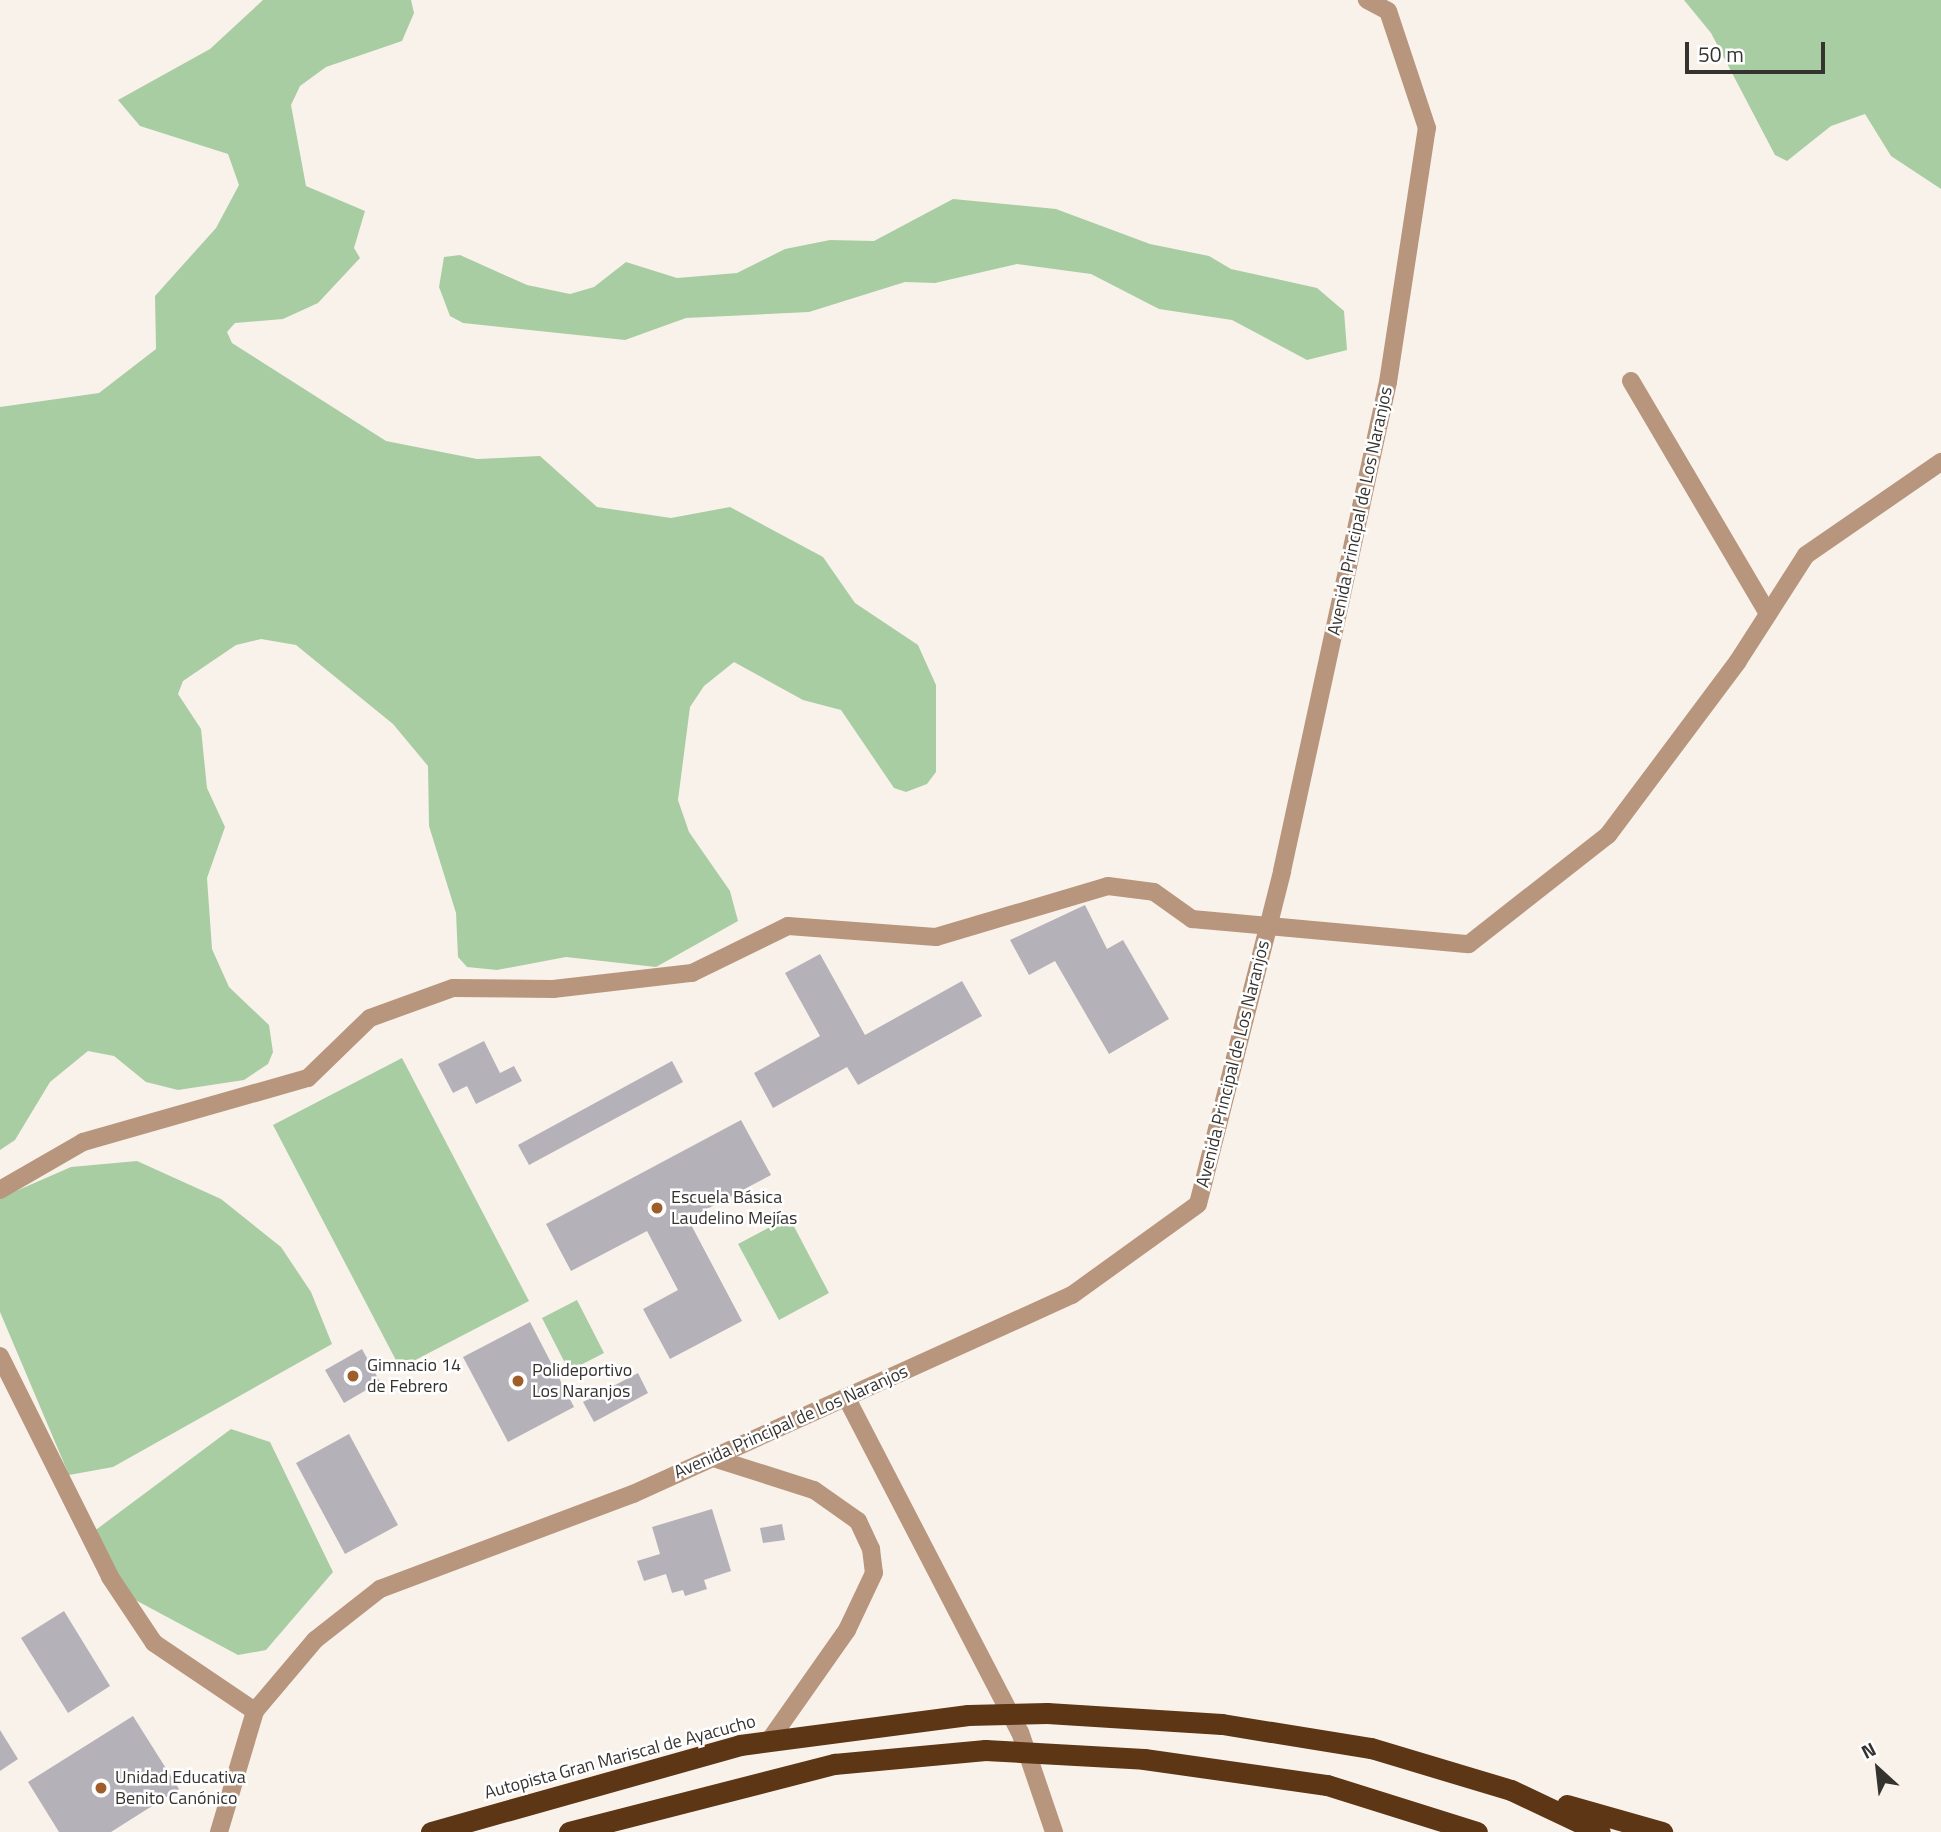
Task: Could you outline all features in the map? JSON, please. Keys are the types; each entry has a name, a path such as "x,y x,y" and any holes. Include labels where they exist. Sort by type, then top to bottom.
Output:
{"highway":[{"name":"Autopista Gran Mariscal de Ayacucho","path":"431,1832 769,1741 968,1715 1119,1715 1371,1748 1511,1790 1600,1832"},
{"path":"569,1832 834,1764 985,1750 1144,1759 1327,1785 1477,1832"},
{"path":"1511,1790 1662,1832"}],"street":[{"name":"Avenida Principal de Los Naranjos","path":"219,1832 255,1711 316,1640 380,1589 713,1458 1073,1295 1198,1204 1267,928 1388,382 1427,128 1388,6 1367,0"},
{"path":"1631,381 1768,614"},
{"path":"0,1190 83,1142 309,1078 370,1018 453,988 553,989 692,973 788,926 936,937 1108,886 1154,892 1192,919 1267,928 1469,944 1608,835 1768,614 1806,555 1941,462"},
{"path":"0,1356 110,1577 154,1643 255,1711"},
{"path":"846,1398 1020,1732 1054,1832"},
{"path":"713,1458 814,1490 858,1521 871,1549 874,1573 847,1630 769,1741"}],"green space":[{"path":"263,0 411,0 414,13 402,41 326,67 300,86 291,105 306,186 365,211 354,248 360,258 318,303 283,319 235,323 227,332 232,343 386,441 477,459 540,456 597,507 671,518 730,507 823,557 855,603 918,645 936,685 936,772 927,784 906,792 894,788 841,710 803,700 734,662 704,686 690,707 678,800 689,832 730,891 738,921 656,967 566,957 497,970 467,967 458,957 456,913 429,826 428,766 393,724 296,645 261,639 236,645 183,681 178,694 201,729 207,788 225,827 207,878 212,949 229,987 269,1025 273,1052 268,1064 244,1080 178,1090 146,1082 114,1056 88,1051 50,1082 15,1140 0,1150 0,407 99,393 156,349 155,296 216,228 239,185 228,154 140,126 118,100 210,49"},
{"path":"1684,0 1941,0 1941,189 1891,156 1865,114 1831,126 1787,161 1775,155 1711,33"},
{"path":"953,199 1056,209 1150,244 1209,256 1231,269 1317,288 1344,311 1347,350 1307,360 1232,320 1159,309 1091,274 1017,264 935,283 905,282 809,312 686,318 625,340 463,323 450,316 439,287 444,257 460,255 527,285 570,294 594,287 626,262 677,278 737,273 785,249 830,240 874,241"},
{"path":"402,1058 529,1301 400,1368 273,1125"},
{"path":"137,1161 221,1199 281,1247 311,1292 332,1344 113,1467 69,1475 0,1312 0,1198 71,1167"},
{"path":"789,1217 829,1293 779,1320 738,1244"},
{"path":"577,1300 604,1353 569,1371 542,1318"},
{"path":"231,1429 270,1442 333,1572 266,1650 238,1655 126,1595 93,1532"}],"building":[{"path":"1085,905 1107,949 1123,940 1169,1019 1109,1054 1055,961 1029,975 1010,940"},
{"path":"820,954 865,1035 962,981 982,1016 858,1085 847,1067 773,1108 754,1073 820,1036 785,973"},
{"path":"484,1041 500,1073 514,1066 522,1081 476,1104 467,1086 453,1093 438,1064"},
{"path":"672,1061 683,1082 529,1165 518,1145"},
{"path":"741,1120 771,1175 688,1219 742,1321 670,1359 643,1309 678,1290 647,1231 571,1271 546,1224"},
{"path":"530,1322 574,1407 508,1442 463,1357"},
{"name":"Gimnacio 14 de Febrero","path":"362,1349 380,1382 344,1403 325,1370"},
{"path":"638,1373 648,1393 594,1422 583,1402"},
{"path":"349,1434 398,1525 345,1554 296,1463"},
{"path":"712,1509 731,1571 704,1580 707,1589 685,1596 683,1590 672,1593 666,1574 644,1581 637,1561 660,1554 652,1527"},
{"path":"782,1524 785,1540 763,1543 760,1528"},
{"path":"64,1611 110,1686 68,1713 21,1638"},
{"path":"133,1716 179,1789 111,1832 59,1832 28,1782"},
{"path":"0,1730 18,1759 0,1771"}],"place":[{"name":"Escuela Básica Laudelino Mejías","path":"657,1208"},
{"name":"Gimnacio 14 de Febrero","path":"353,1376"},
{"name":"Polideportivo Los Naranjos","path":"518,1381"},
{"name":"Unidad Educativa Benito Canónico","path":"101,1788"}]}
